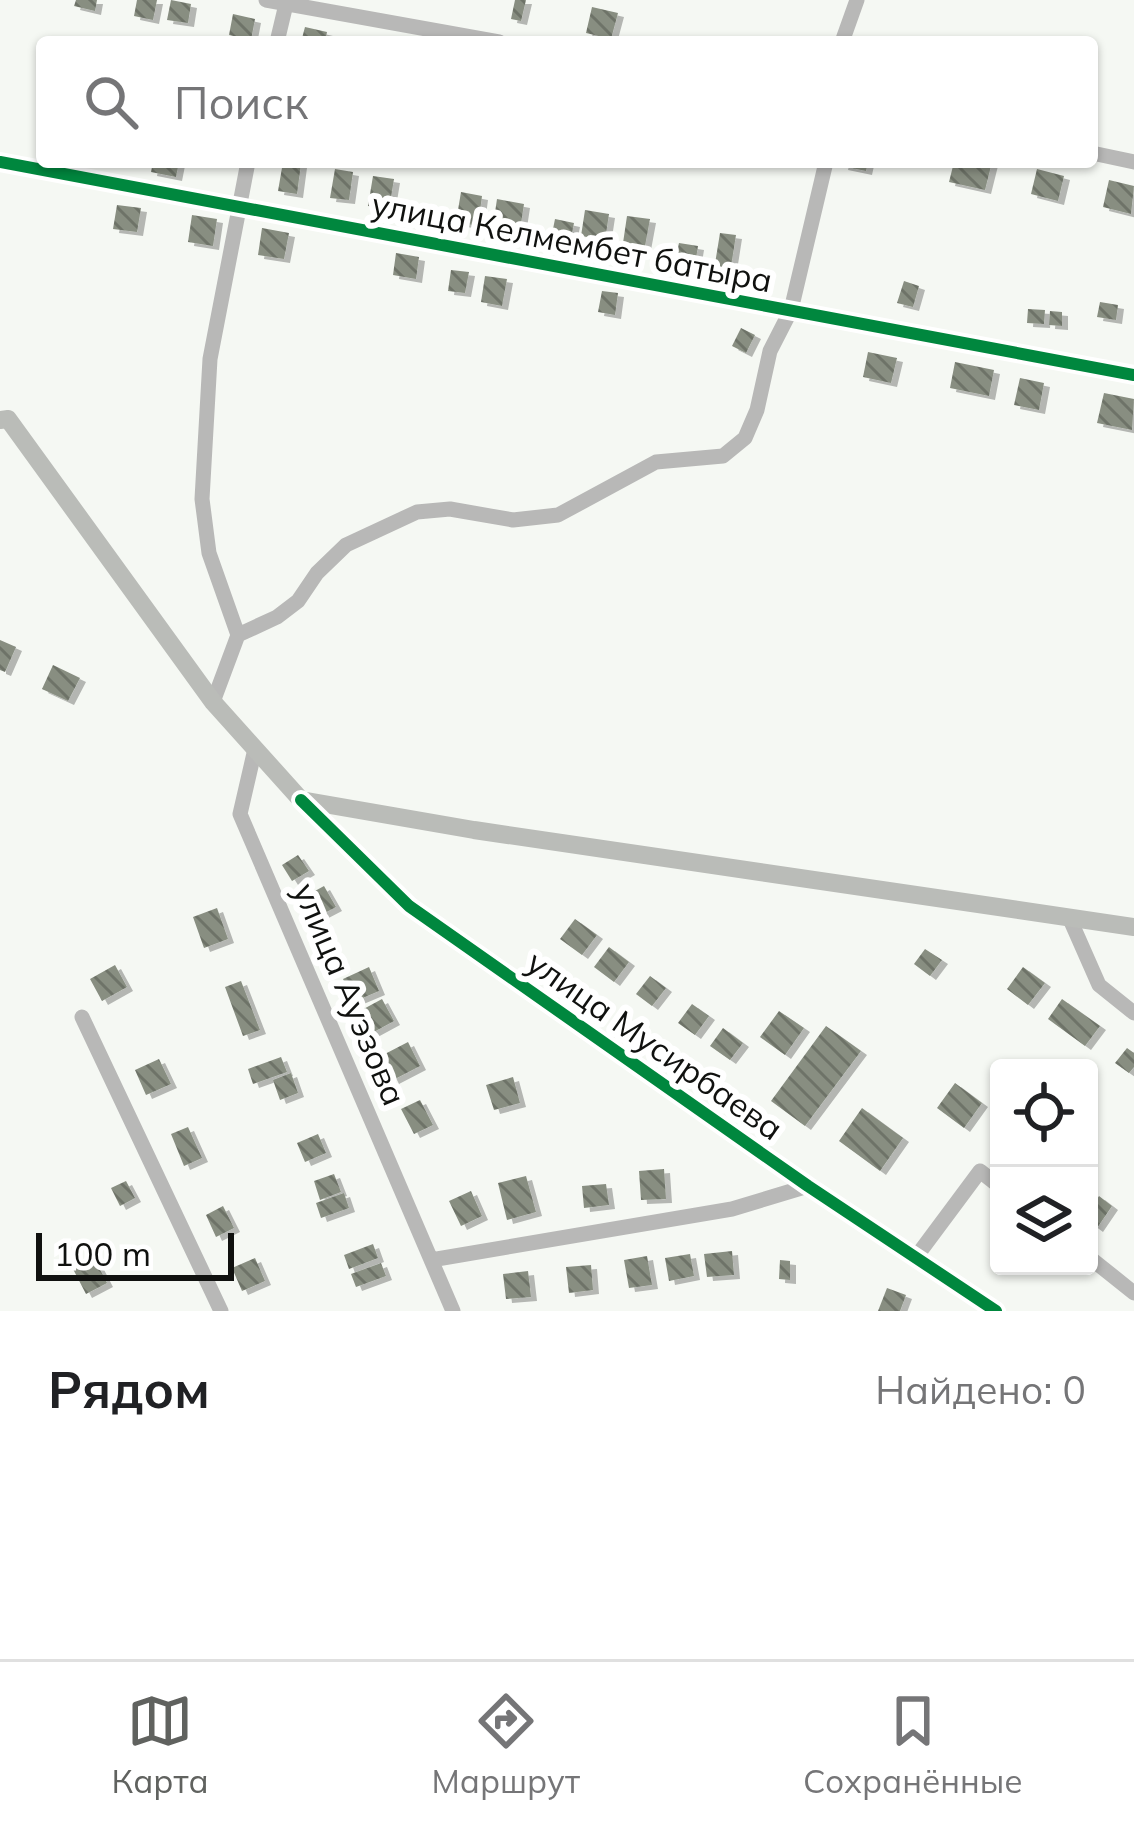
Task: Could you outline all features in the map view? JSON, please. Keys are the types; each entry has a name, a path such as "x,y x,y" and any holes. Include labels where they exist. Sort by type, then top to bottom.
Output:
{"main road":[{"path":"2,415 213,702 301,800 474,830 1134,926"}],"street":[{"path":"266,0 468,36"},
{"path":"844,36 857,0"},
{"path":"278,36 287,2"},
{"path":"1098,154 1134,162"},
{"name":"улица Келмембет батыра","path":"0,162 1134,375"},
{"path":"213,702 238,635 209,553 202,500 210,359 247,168"},
{"path":"238,635 298,601 317,572 346,544 417,512 450,508 513,520 558,515 656,462 723,456 745,438 757,410 770,351 791,310 825,168"},
{"name":"улица Ауэзова","path":"255,748 240,814 453,1311"},
{"name":"улица Мусирбаева","path":"301,800 409,906 808,1186 996,1311"},
{"path":"1070,917 1099,985 1134,1013"},
{"path":"82,1017 221,1311"},
{"path":"916,1257 980,1171 990,1179"},
{"path":"431,1259 732,1209 808,1186"},
{"path":"1098,1264 1134,1293"}],"building":[{"path":"76,0 97,0 95,11 74,6"},
{"path":"137,0 157,0 153,20 134,16"},
{"path":"171,0 191,4 188,23 167,20"},
{"path":"515,0 526,0 521,21 511,19"},
{"path":"592,7 618,13 612,36 586,33"},
{"path":"233,14 255,19 252,36 229,35"},
{"path":"305,27 327,32 326,36 303,36"},
{"path":"152,168 178,168 176,177 151,172"},
{"path":"282,168 300,168 297,194 278,191"},
{"path":"952,168 990,168 985,190 949,182"},
{"path":"335,169 353,172 349,200 330,198"},
{"path":"1037,169 1064,176 1058,201 1031,194"},
{"path":"373,176 394,179 389,209 368,206"},
{"path":"1109,180 1134,186 1131,214 1103,207"},
{"path":"461,192 482,196 478,226 456,222"},
{"path":"497,199 524,204 520,230 493,226"},
{"path":"117,205 141,208 137,232 113,229"},
{"path":"585,210 609,214 605,240 581,236"},
{"path":"192,215 217,219 213,246 188,242"},
{"path":"627,216 650,219 645,246 623,243"},
{"path":"555,219 574,223 569,248 550,244"},
{"path":"262,228 289,233 284,259 258,255"},
{"path":"720,233 736,235 730,273 714,270"},
{"path":"679,243 698,246 695,265 675,262"},
{"path":"396,253 419,257 416,279 393,275"},
{"path":"451,270 469,272 465,293 448,291"},
{"path":"485,276 507,279 502,306 481,302"},
{"path":"904,281 919,286 913,307 897,303"},
{"path":"602,291 618,293 615,315 598,312"},
{"path":"1100,302 1118,305 1116,320 1097,317"},
{"path":"1028,309 1045,310 1044,324 1027,323"},
{"path":"1050,311 1062,312 1062,326 1049,325"},
{"path":"741,328 755,335 746,353 732,346"},
{"path":"868,352 897,358 891,383 863,377"},
{"path":"955,362 994,370 989,396 950,388"},
{"path":"1020,378 1044,383 1039,410 1014,405"},
{"path":"1104,393 1134,399 1132,430 1097,423"},
{"path":"0,640 16,647 5,672 0,670"},
{"path":"53,665 80,678 68,701 42,689"},
{"path":"298,855 309,871 292,881 282,865"},
{"path":"324,886 336,907 315,918 304,897"},
{"path":"217,908 228,939 204,948 193,917"},
{"path":"575,919 597,935 582,955 560,939"},
{"path":"609,947 629,962 614,982 594,967"},
{"path":"925,949 942,960 930,976 914,964"},
{"path":"115,965 127,987 102,1001 90,979"},
{"path":"369,967 379,991 353,1002 343,979"},
{"path":"1023,967 1045,983 1028,1005 1007,989"},
{"path":"650,976 666,988 652,1006 636,994"},
{"path":"241,981 260,1030 243,1036 225,987"},
{"path":"382,999 394,1021 370,1034 358,1012"},
{"path":"1062,999 1100,1026 1085,1046 1048,1019"},
{"path":"692,1004 709,1016 695,1035 678,1023"},
{"path":"779,1011 804,1028 785,1055 760,1037"},
{"path":"826,1026 861,1051 805,1126 771,1101"},
{"path":"723,1028 743,1043 730,1060 710,1046"},
{"path":"408,1042 420,1066 393,1080 381,1056"},
{"path":"1127,1048 1134,1053 1129,1073 1115,1063"},
{"path":"281,1057 287,1072 253,1084 248,1069"},
{"path":"159,1059 171,1084 146,1095 135,1070"},
{"path":"291,1073 298,1093 280,1100 273,1080"},
{"path":"513,1077 520,1103 494,1110 486,1085"},
{"path":"955,1083 982,1103 964,1128 937,1108"},
{"path":"420,1100 433,1125 414,1134 401,1109"},
{"path":"862,1108 903,1138 880,1171 839,1141"},
{"path":"188,1127 202,1158 184,1166 171,1134"},
{"path":"318,1134 326,1153 305,1162 297,1143"},
{"path":"664,1169 666,1199 641,1200 639,1171"},
{"path":"334,1174 341,1192 320,1200 314,1181"},
{"path":"526,1176 536,1212 507,1220 498,1183"},
{"path":"126,1181 135,1198 120,1206 111,1188"},
{"path":"606,1184 609,1205 584,1208 582,1186"},
{"path":"471,1191 482,1216 461,1226 449,1201"},
{"path":"344,1193 349,1208 321,1218 316,1203"},
{"path":"1098,1198 1112,1206 1098,1227"},
{"path":"223,1206 234,1228 216,1237 206,1215"},
{"path":"373,1244 378,1258 349,1269 344,1255"},
{"path":"732,1251 734,1275 707,1277 704,1254"},
{"path":"690,1254 694,1276 669,1281 665,1258"},
{"path":"647,1256 652,1285 629,1288 624,1260"},
{"path":"94,1258 107,1283 86,1294 73,1269"},
{"path":"255,1258 265,1281 242,1291 232,1268"},
{"path":"780,1260 790,1261 790,1280 779,1279"},
{"path":"381,1263 386,1276 356,1287 351,1274"},
{"path":"591,1265 593,1290 569,1293 566,1267"},
{"path":"528,1271 531,1297 506,1299 503,1274"},
{"path":"887,1288 906,1295 900,1311 878,1311"}],"cycle path":[{"path":"0,162 1134,375"},
{"path":"301,800 409,906 808,1186 996,1311"}]}
